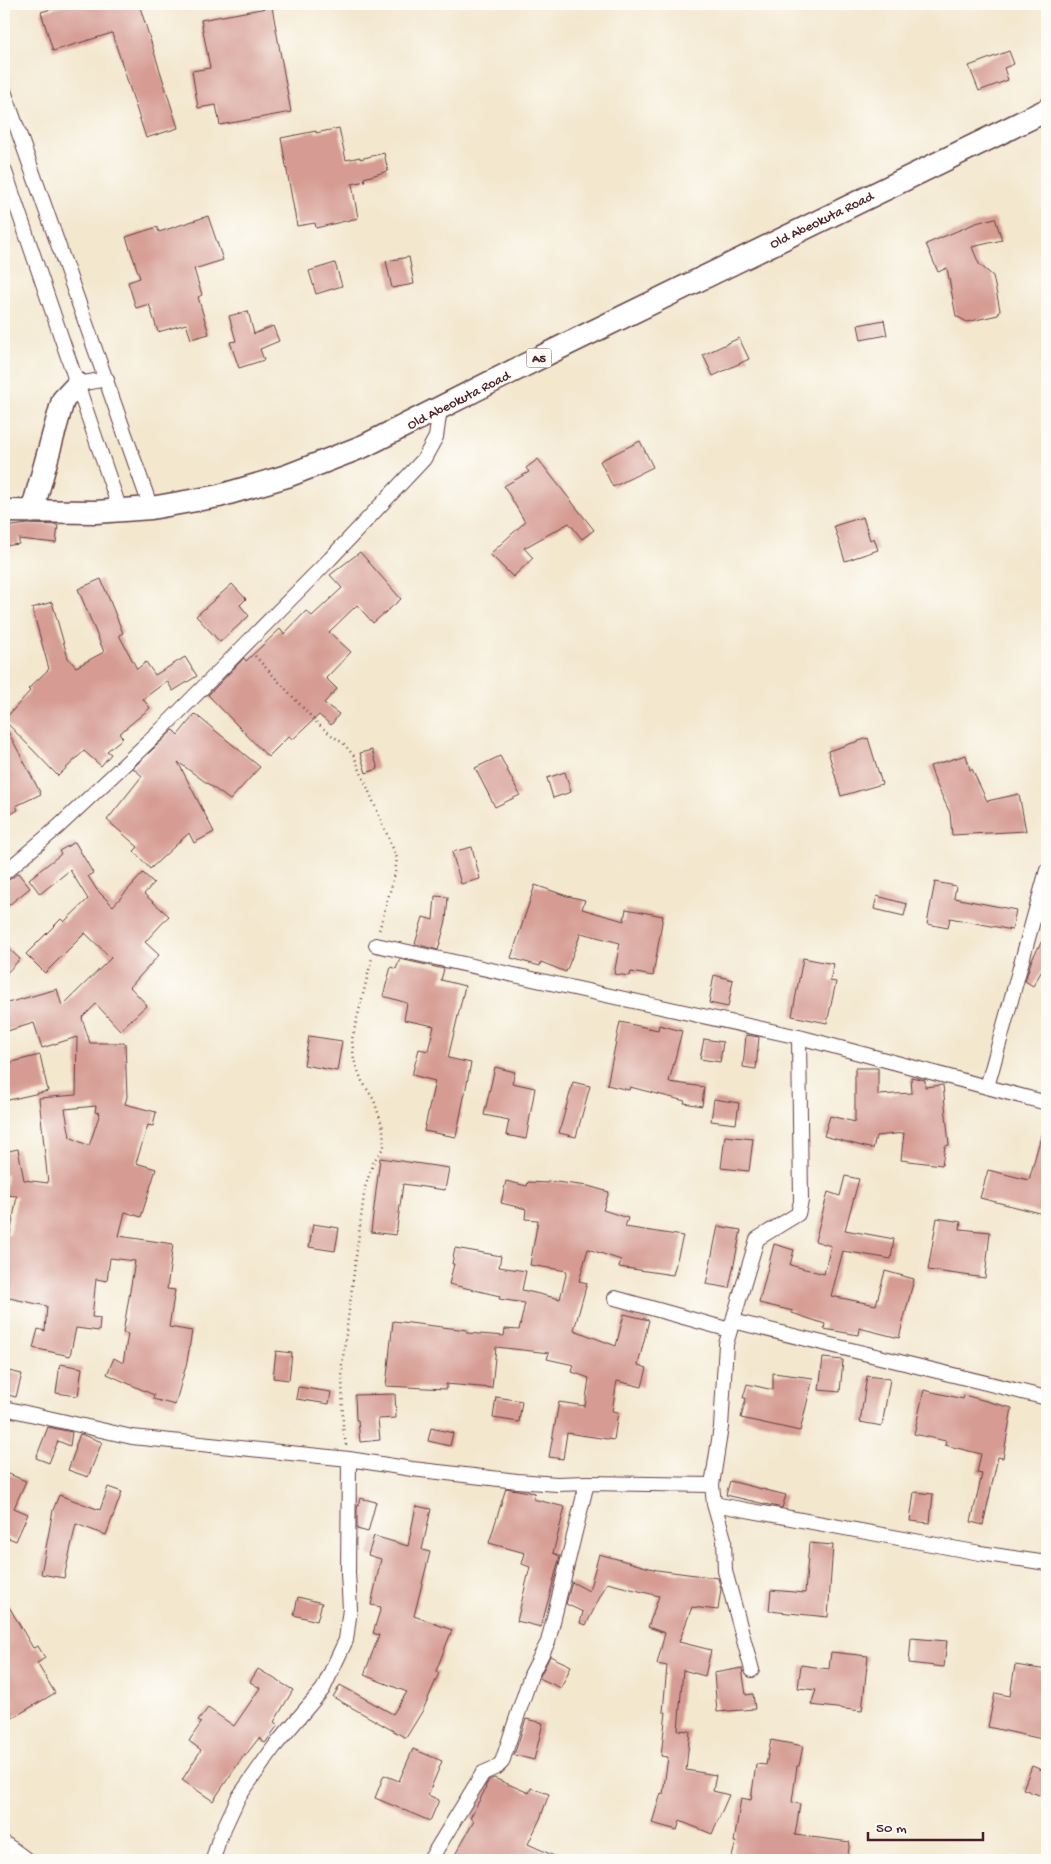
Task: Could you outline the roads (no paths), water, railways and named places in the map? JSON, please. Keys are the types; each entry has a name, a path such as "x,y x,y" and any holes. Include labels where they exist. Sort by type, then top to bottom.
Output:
{"highway":[{"name":"Old Abeokuta Road","path":"4,511 96,512 151,508 219,496 287,476 364,446 549,352 1047,110"},
{"path":"32,512 62,400 78,384"}],"street":[{"path":"4,91 151,508"},
{"path":"4,169 120,510"},
{"path":"78,384 107,379"},
{"path":"4,873 58,826 151,739 245,645 424,459 436,437 440,409"},
{"path":"987,1087 1047,870"},
{"path":"376,945 798,1036 1047,1103"},
{"path":"752,1670 725,1571 724,1539 714,1504 712,1485 721,1427 726,1344 757,1239 798,1214 801,1201 798,1036"},
{"path":"615,1298 1047,1398"},
{"path":"4,1408 132,1437 349,1459 412,1469 517,1481 557,1484 712,1485"},
{"path":"213,1860 219,1839 238,1798 274,1748 323,1688 346,1640 350,1609 348,1573 349,1459"},
{"path":"430,1860 483,1773 497,1767 502,1762 531,1675 548,1642 587,1483"},
{"path":"714,1504 980,1553 1047,1562"},
{"path":"4,1843 27,1860"}]}
